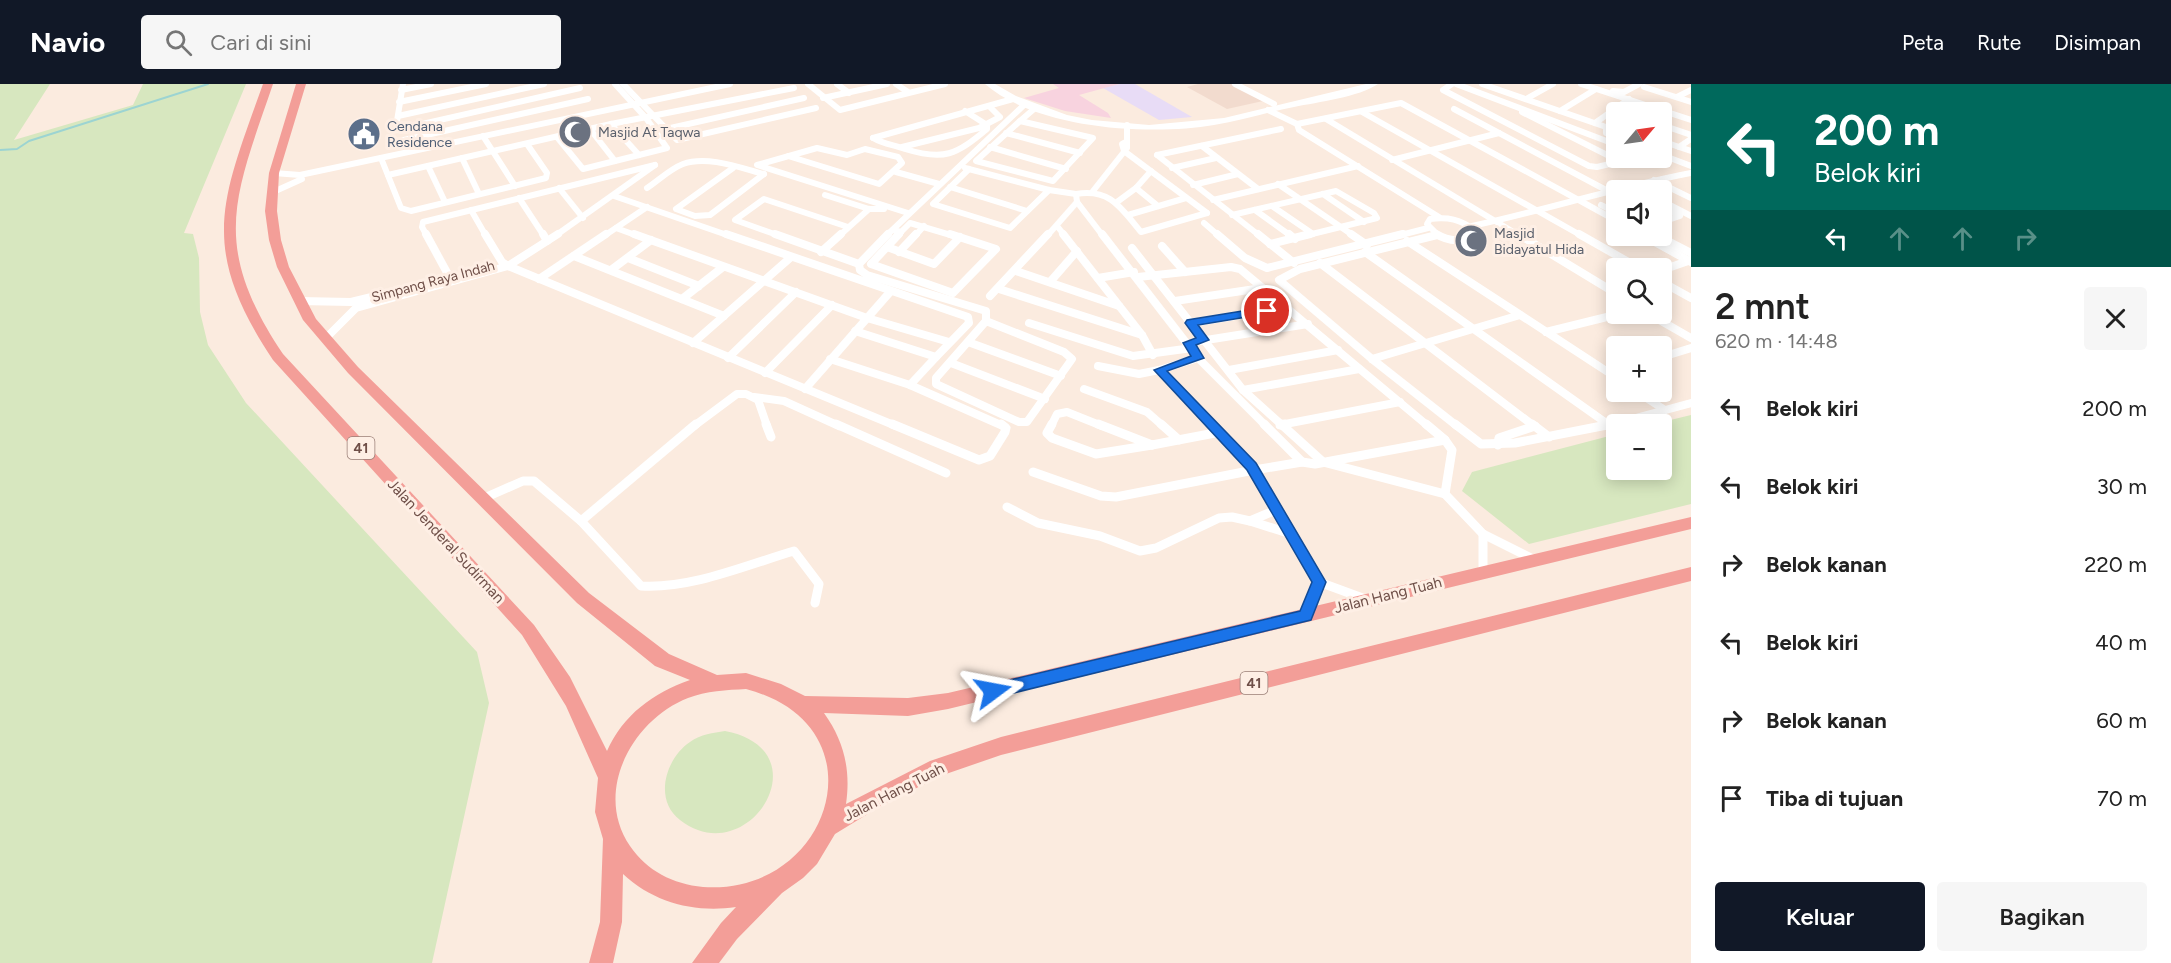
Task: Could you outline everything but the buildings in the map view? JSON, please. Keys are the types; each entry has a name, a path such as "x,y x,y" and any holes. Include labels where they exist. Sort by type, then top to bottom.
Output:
{"highway":[{"name":"Jalan Jenderal Sudirman","path":"268,84 246,149 229,217 231,252 238,279 262,335 278,357 528,630 557,669 582,713 607,776"},
{"name":"41","path":"301,84 274,172 272,193 275,240 299,301 325,339 583,598 662,660 714,682"},
{"name":"Jalan Hang Tuah","path":"802,704 908,707 948,701 1691,523"},
{"name":"Jalan Hang Tuah","path":"830,826 877,797 937,768 1001,746 1691,574"},
{"name":"41","path":"714,682 756,684 776,689 802,704 824,728 837,758 839,791 830,826 809,857 778,882 741,897 701,899 664,890 633,869 613,840 605,808 607,776 618,747 636,723 659,703 686,689 714,682"},
{"path":"602,963 611,922 613,840"},
{"path":"704,963 729,931 778,882"}],"main road":[{"path":"989,84 1034,109 1081,120 1127,125 1182,126 1329,98 1374,84"},
{"path":"997,84 1037,105 1092,118 1154,122 1223,118 1268,109 1362,84"}],"street":[{"path":"390,156 395,142 402,87 431,84"},
{"path":"399,102 486,84"},
{"path":"498,84 542,140"},
{"path":"398,116 544,84"},
{"path":"388,175 611,124 656,117 699,108 792,86 816,108 678,140 656,117 615,84"},
{"path":"557,137 581,168 667,148 646,118 640,103 623,84"},
{"path":"531,127 730,84"},
{"path":"808,84 841,110 930,85 945,84"},
{"path":"837,84 849,93"},
{"path":"823,98 887,84"},
{"path":"896,84 908,92"},
{"path":"1235,84 1430,219 1453,218 1472,226 1540,211 1606,190"},
{"path":"1606,140 1575,125 1504,103 1454,84 1443,90 1589,166 1606,165"},
{"path":"1482,84 1606,127"},
{"path":"1494,88 1503,84"},
{"path":"1526,99 1553,84"},
{"path":"1581,84 1691,120"},
{"path":"1591,84 1621,93 1644,85 1691,102"},
{"path":"1623,102 1644,85"},
{"path":"396,130 578,86 596,111"},
{"path":"712,88 746,125"},
{"path":"1560,111 1596,89"},
{"path":"1677,98 1691,90"},
{"path":"666,129 804,98"},
{"path":"395,142 588,99"},
{"path":"987,125 984,132 947,156 936,158 873,137 1013,99"},
{"path":"272,193 300,177 640,103"},
{"path":"1290,131 1326,119 1401,103 1606,215"},
{"path":"1504,103 1606,154"},
{"path":"859,264 897,231 910,224 924,226 996,249 953,294 873,266 872,260 887,247 897,231 908,213 1024,105"},
{"path":"901,148 987,125 1000,117 990,106"},
{"path":"699,108 710,119"},
{"path":"1020,120 1093,139 1066,169 1050,182 977,162 990,147 1020,120 1034,109"},
{"path":"1268,109 1281,129"},
{"path":"1454,109 1606,190"},
{"path":"965,111 987,125"},
{"path":"1362,112 1622,258"},
{"path":"1595,123 1606,115"},
{"path":"1326,119 1606,287"},
{"path":"611,124 639,155"},
{"path":"990,296 1057,226 1076,198 1093,191 1128,145 1126,142 1127,125"},
{"path":"452,129 458,141"},
{"path":"590,129 615,161"},
{"path":"1300,269 1157,155 1281,129 1290,131 1439,217"},
{"path":"1672,129 1691,137 1679,147"},
{"path":"1006,133 1080,153"},
{"path":"1392,160 1499,133"},
{"path":"382,159 458,141 485,138"},
{"path":"485,138 515,186"},
{"path":"382,159 403,210 547,177 527,144"},
{"path":"1672,145 1691,151"},
{"path":"1202,146 1258,189"},
{"path":"990,147 1066,169"},
{"path":"788,156 877,184 881,184 896,172 902,160 868,150 848,155 821,148 788,156 757,166 908,213"},
{"path":"1093,191 1117,202 1139,231 1143,232 1207,213 1124,151"},
{"path":"462,158 479,194"},
{"path":"1172,168 1216,158"},
{"path":"1672,159 1691,166"},
{"path":"647,188 688,162 709,162 764,174 869,209 892,208"},
{"path":"450,278 421,225 426,221 655,165 583,218 525,255 505,264"},
{"path":"428,166 445,202"},
{"path":"957,166 1076,198 1198,358 1302,462"},
{"path":"1213,200 1354,167"},
{"path":"733,168 676,209 695,216 706,216 764,174"},
{"path":"969,169 933,204 1010,228 1049,190"},
{"path":"1117,202 1136,188 1151,171"},
{"path":"274,172 300,177"},
{"path":"896,172 939,184"},
{"path":"1654,180 1691,173"},
{"path":"1193,185 1238,174"},
{"path":"1278,184 1342,227 1365,248 1474,329 1606,423"},
{"path":"952,186 1028,209"},
{"path":"559,188 583,218"},
{"path":"1136,188 1158,206"},
{"path":"1672,189 1691,198"},
{"path":"1232,215 1323,194 1342,193 1376,216 1376,219 1270,244"},
{"path":"1323,194 1364,222"},
{"path":"614,196 968,317 969,323 910,385"},
{"path":"1586,197 1606,207"},
{"path":"519,198 547,241"},
{"path":"1128,215 1186,198"},
{"path":"848,227 764,199 735,220 859,264"},
{"path":"1272,206 1313,234"},
{"path":"1672,206 1691,216"},
{"path":"539,279 647,207"},
{"path":"821,252 869,209"},
{"path":"471,210 505,264 973,458 984,459 990,456 1006,428 910,385 830,358"},
{"path":"1255,210 1295,238"},
{"path":"1672,212 1691,222"},
{"path":"1672,219 1680,216"},
{"path":"1428,228 1427,224 1430,219"},
{"path":"1204,223 1245,258 1261,267 1365,248 1374,250 1437,235"},
{"path":"899,252 924,226"},
{"path":"1057,226 1142,335 1153,355"},
{"path":"1428,228 1437,235 1454,240 1468,240 1475,236 1472,226"},
{"path":"616,228 867,318 949,342"},
{"path":"1428,228 1300,269 1280,278 1282,285 1481,444 1498,445 1606,426"},
{"path":"887,247 936,263 960,237"},
{"path":"611,270 651,240"},
{"path":"1407,241 1606,369"},
{"path":"1672,243 1691,253"},
{"path":"1162,246 1185,272"},
{"path":"1662,246 1690,261"},
{"path":"1132,248 1243,390 1323,462 1445,494 1483,534 1533,560"},
{"path":"1050,282 1077,251"},
{"path":"574,256 724,315"},
{"path":"628,258 699,286"},
{"path":"693,343 790,258"},
{"path":"1672,267 1690,261"},
{"path":"1320,263 1422,343 1549,437"},
{"name":"Simpang Raya Indah","path":"299,301 351,302 505,264"},
{"name":"Simpang Raya Indah","path":"325,339 356,308 505,264"},
{"path":"859,264 860,270 867,275 980,308 988,314 986,321 936,378 938,386 1019,422 1030,421 1072,361 1069,354 986,321"},
{"path":"682,299 723,267"},
{"path":"1098,278 1153,276 1236,267 1308,324 1445,440 1452,450 1445,494"},
{"path":"1016,271 1119,306"},
{"path":"1174,301 1262,288"},
{"path":"1672,288 1691,298"},
{"path":"999,289 1142,335"},
{"path":"728,358 796,292"},
{"path":"805,388 890,292"},
{"path":"765,373 832,305"},
{"path":"1191,323 1286,308"},
{"path":"1372,359 1520,315"},
{"path":"1546,332 1606,317"},
{"path":"1029,323 1127,355 1141,357 1190,346 1204,340 1308,324"},
{"path":"1666,324 1691,338"},
{"path":"855,331 936,357"},
{"path":"968,342 1061,376"},
{"path":"1672,354 1691,348"},
{"path":"1229,370 1338,350"},
{"path":"1098,366 1139,374 1198,358"},
{"path":"951,363 1045,399"},
{"path":"1243,390 1359,369"},
{"path":"1160,370 1254,470 1319,582 1368,600"},
{"path":"1083,389 1147,411 1179,440"},
{"path":"581,521 627,486 663,453 735,395 742,393 784,401 946,473"},
{"path":"754,397 761,406 771,437"},
{"path":"1280,425 1400,402"},
{"path":"1653,402 1665,410"},
{"path":"1650,414 1691,404"},
{"path":"1154,446 1067,412 1057,414 1047,433 1052,438 1096,454 1154,446 1220,432"},
{"path":"1498,445 1498,438 1535,426"},
{"path":"1033,472 1101,496 1116,497 1254,470 1302,462 1323,462 1445,440"},
{"path":"482,499 531,480 538,483 581,521 641,586 656,587 688,582 794,551 819,584 815,603"},
{"path":"1007,507 1038,523 1100,536 1140,551 1156,548 1219,518 1232,517 1250,520 1291,534"},
{"path":"1250,520 1278,509"},
{"path":"1483,534 1483,572"},
{"path":"1305,615 1319,582"}],"shaded area":[{"path":"1053,84 1119,84 1079,95 1108,113 1111,118 1065,111 1024,98 1059,88"},
{"path":"1119,84 1135,84 1192,117 1159,120 1103,88"},
{"path":"1198,84 1231,84 1263,101 1227,109 1187,87"}],"green space":[{"path":"0,84 50,84 14,140 133,105 143,84 246,84 184,233 193,234 199,258 200,312 208,345 246,403 477,652 489,703 432,963 0,963"},
{"path":"1691,415 1691,504 1529,544 1462,491 1472,472 1606,437 1606,480 1672,480 1672,420"},
{"path":"725,731 755,742 770,760 773,781 766,802 750,820 730,831 706,832 680,820 672,811 667,801 666,779 675,758 690,742 712,733"}],"waterway":[{"path":"0,150 17,149 29,141 208,84"}],"place":[{"name":"Masjid At Taqwa","path":"575,132"},
{"name":"Cendana Residence","path":"364,134"},
{"name":"Masjid Bidayatul Hida","path":"1471,241"}],"route":[{"path":"993,691 1305,615 1319,582 1278,509 1252,466 1160,370 1198,358 1189,343 1204,340 1191,323 1267,311"}]}
